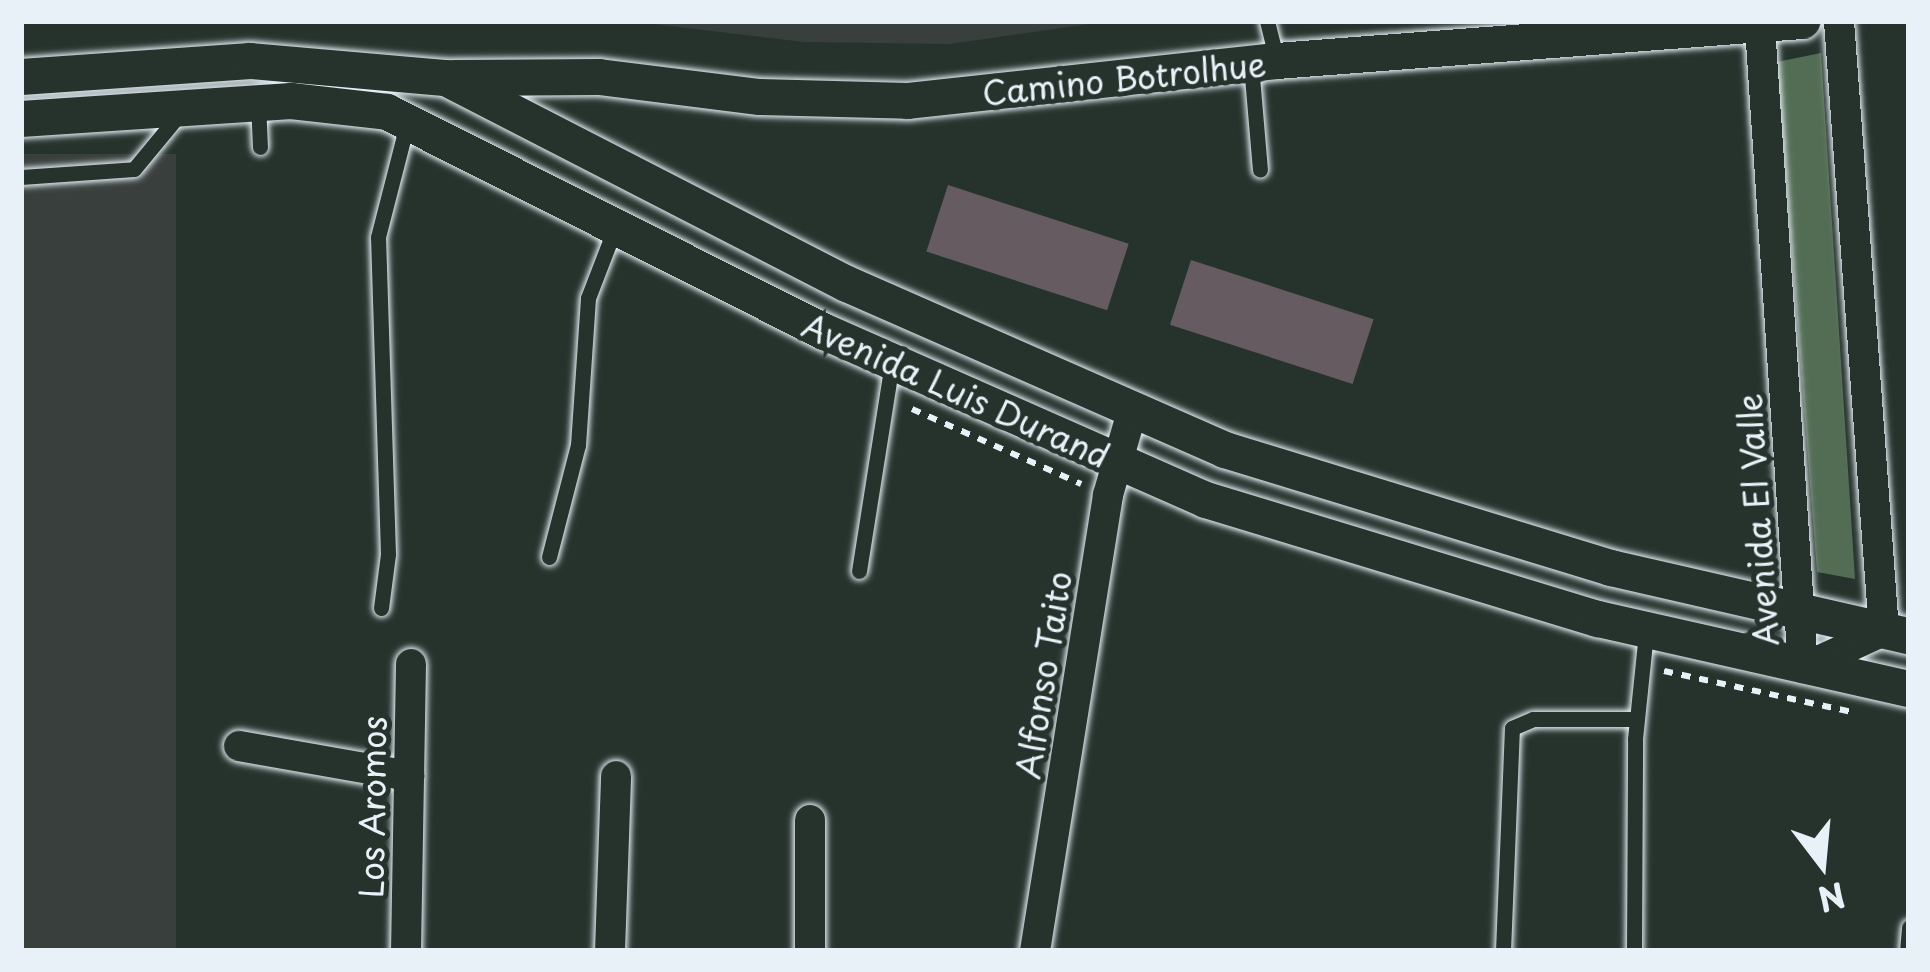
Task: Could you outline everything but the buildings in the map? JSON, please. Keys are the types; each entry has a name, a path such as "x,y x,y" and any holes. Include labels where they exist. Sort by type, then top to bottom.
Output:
{"street":[{"name":"Camino Botrolhue","path":"446,78 599,76 760,97 908,101 1479,35 1760,27 1802,21"},
{"path":"1839,21 1896,633"},
{"name":"Avenida El Valle","path":"1760,27 1803,668 1896,633"},
{"name":"Avenida Luis Durand","path":"21,77 250,61 446,78 847,284 1132,412 1394,508 1800,614 1896,633"},
{"name":"Avenida Luis Durand","path":"21,119 346,103 409,120 615,228 892,362 1113,462 1292,530 1646,632 1909,689"},
{"name":"Alfonso Taito","path":"1035,951 1113,462 1132,412"},
{"name":"Los Aromos","path":"406,951 411,664"},
{"path":"238,746 409,776"},
{"path":"610,951 616,776"},
{"path":"810,820 810,951"}],"lane":[{"path":"1260,170 1267,21"},
{"path":"259,104 260,147"},
{"path":"21,177 134,169 184,108"},
{"path":"381,608 388,554 378,237 409,120"},
{"path":"549,557 578,445 588,298 615,228"},
{"path":"859,571 892,362"},
{"path":"1634,951 1636,719 1646,632"},
{"path":"1503,951 1512,728 1533,719 1636,719"},
{"path":"1907,951 1909,927"}],"shaded area":[{"path":"628,21 1110,21 949,44 804,42"},
{"path":"21,154 176,154 176,951 21,951"}],"green space":[{"path":"1821,53 1855,579 1817,572 1777,62"}]}
